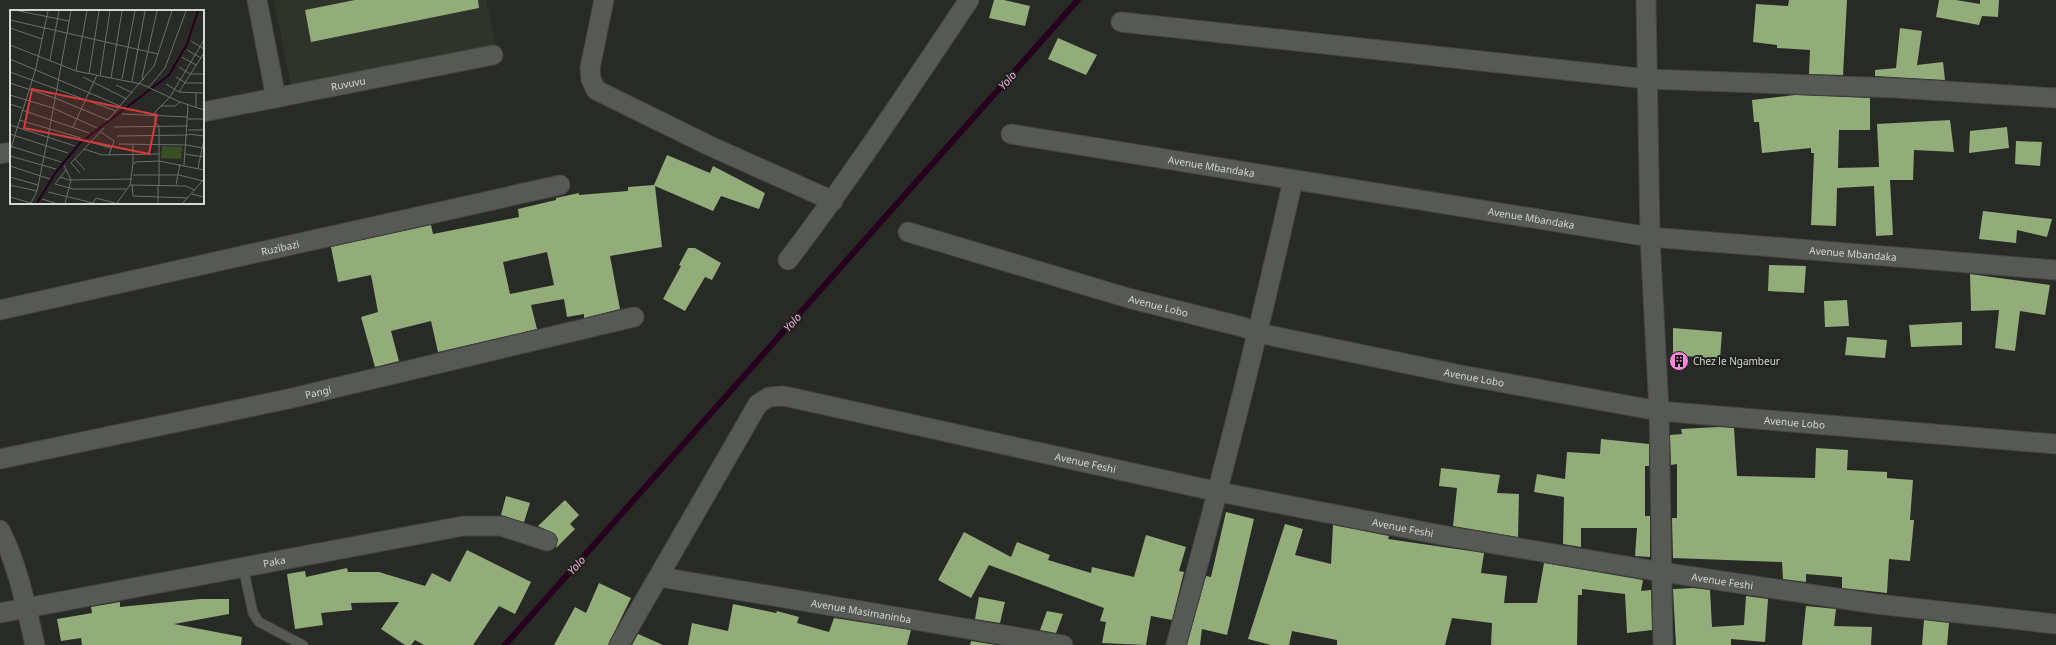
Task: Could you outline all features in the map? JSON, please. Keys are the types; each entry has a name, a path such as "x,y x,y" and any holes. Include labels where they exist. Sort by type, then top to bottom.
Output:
{"street":[{"path":"257,0 276,98"},
{"path":"604,0 590,68 591,79 596,90 710,146 833,201"},
{"path":"788,260 833,201 892,116 969,0"},
{"path":"1646,0 1650,236 1659,411 1663,645"},
{"path":"1121,22 1648,79 1896,88 2056,98"},
{"name":"Ruvuvu","path":"204,112 493,55"},
{"name":"Avenue Mbandaka","path":"1011,134 1650,236 2056,270"},
{"path":"0,154 10,152"},
{"path":"1176,645 1218,492 1258,333 1293,180"},
{"name":"Ruzibazi","path":"0,310 560,185"},
{"name":"Avenue Lobo","path":"908,232 1128,298 1243,327 1258,333 1461,375 1659,411 2056,444"},
{"name":"Pangi","path":"0,459 288,399 634,317"},
{"name":"Avenue Feshi","path":"660,577 758,404 769,397 784,396 1218,492 1441,535 1662,572 1877,604 2056,624"},
{"name":"Paka","path":"0,613 463,526 501,526 547,541"},
{"path":"0,530 9,551 26,607 35,645"},
{"path":"619,645 660,577"},
{"name":"Avenue Masimaninba","path":"660,577 1063,645"}],"lane":[{"path":"243,567 253,613 258,622 303,645"}],"shaded area":[{"path":"274,0 486,0 496,47 291,85"}],"building":[{"path":"355,0 478,0 479,8 311,42 305,10"},
{"path":"994,0 1004,0 1030,6 1025,26 989,18"},
{"path":"1789,0 1847,0 1843,75 1809,74 1810,50 1777,48 1777,45 1753,42 1756,4 1788,6"},
{"path":"1939,0 1956,0 1980,4 1980,0 1999,0 1998,17 1982,16 1979,25 1936,17"},
{"path":"1900,28 1922,31 1917,65 1943,62 1945,80 1875,76 1875,70 1896,68"},
{"path":"1058,38 1097,55 1086,75 1048,59"},
{"path":"1795,95 1870,98 1870,130 1839,130 1838,168 1879,167 1877,124 1950,120 1954,152 1914,150 1913,180 1890,180 1893,235 1876,236 1874,186 1837,188 1836,226 1811,225 1814,153 1811,153 1811,148 1762,153 1759,122 1754,122 1752,100"},
{"path":"2007,127 2009,148 1969,153 1970,131"},
{"path":"2016,141 2042,142 2040,166 2015,164"},
{"path":"667,155 710,173 713,166 765,193 759,209 721,196 713,211 655,186 662,247 610,256 620,309 584,318 584,314 567,317 564,299 531,305 537,329 438,352 431,321 391,331 399,361 375,367 361,317 378,312 371,275 338,282 331,247 431,225 433,234 519,217 518,209 556,200 556,198 579,193 579,195 628,191 628,187 654,185","holes":["547,252 554,285 510,294 503,262"]},
{"path":"1983,211 2052,219 2047,237 2017,230 2016,243 1979,239"},
{"path":"688,248 695,248 721,263 712,280 705,277 685,311 663,299 681,266 679,265"},
{"path":"1769,265 1806,266 1804,293 1768,291"},
{"path":"1970,274 2050,285 2045,315 2020,311 2015,351 1995,348 1999,310 1971,311"},
{"path":"1847,300 1849,326 1825,327 1824,301"},
{"path":"1962,322 1962,345 1911,347 1909,325"},
{"path":"1673,328 1722,332 1720,359 1673,355"},
{"path":"1847,337 1887,340 1885,358 1845,355"},
{"path":"1718,427 1734,428 1737,476 1815,478 1816,448 1848,450 1847,470 1887,472 1887,478 1913,480 1910,520 1914,520 1910,561 1889,559 1887,593 1842,588 1842,577 1806,574 1806,582 1783,579 1782,562 1673,558 1672,518 1677,518 1677,464 1671,465 1670,435 1682,434 1681,429"},
{"path":"1601,439 1649,444 1649,466 1645,466 1645,516 1650,516 1650,557 1635,556 1637,528 1581,528 1581,547 1563,544 1564,497 1534,492 1537,474 1565,479 1567,452 1600,454"},
{"path":"1441,468 1500,475 1497,493 1519,494 1518,537 1453,526 1457,488 1439,486"},
{"path":"506,496 530,503 524,522 501,515"},
{"path":"565,500 579,515 570,524 575,529 556,548 558,539 555,534 538,526"},
{"path":"1226,512 1254,519 1227,635 1202,629 1200,645 1187,645 1206,576 1211,577"},
{"path":"1285,524 1303,529 1295,555 1331,564 1333,525 1389,536 1388,539 1484,553 1481,573 1507,576 1504,603 1537,603 1544,563 1643,580 1641,591 1651,590 1652,630 1627,633 1625,594 1582,589 1582,595 1578,595 1577,645 1491,645 1492,623 1452,618 1445,645 1337,645 1337,640 1292,631 1289,645 1271,645 1248,639"},
{"path":"964,532 1011,557 1017,542 1050,555 1048,560 1091,573 1092,567 1134,577 1146,535 1186,547 1179,571 1184,572 1172,620 1151,616 1146,645 1102,643 1106,622 1100,621 1104,608 989,565 971,598 938,580"},
{"path":"467,550 531,582 515,614 499,606 473,645 424,645 415,640 411,645 405,645 381,629 399,602 351,603 352,610 321,613 323,625 295,629 287,574 305,571 306,577 347,568 348,572 379,572 425,586 432,573 450,582"},
{"path":"599,583 631,598 608,645 554,645 575,607 586,613"},
{"path":"1693,588 1710,590 1712,627 1744,625 1746,596 1768,599 1765,642 1731,639 1731,645 1676,645 1673,589"},
{"path":"979,597 1005,602 1000,623 975,619"},
{"path":"200,599 229,599 229,614 174,624 242,637 241,645 82,645 81,638 61,641 57,619 92,613 91,607 120,602 120,607"},
{"path":"733,604 776,613 777,611 799,617 797,623 829,632 834,618 911,630 907,645 688,645 692,623 728,631"},
{"path":"1806,606 1836,609 1834,626 1872,627 1871,645 1802,645"},
{"path":"1047,611 1063,614 1056,633 1040,630"},
{"path":"1924,620 1949,623 1947,645 1922,645"},
{"path":"638,634 663,645 632,645"},
{"path":"971,641 996,645 970,645"}],"waterway":[{"name":"Yolo","path":"505,645 1078,0"}],"place":[{"name":"Chez le Ngambeur","path":"1679,361"}]}
